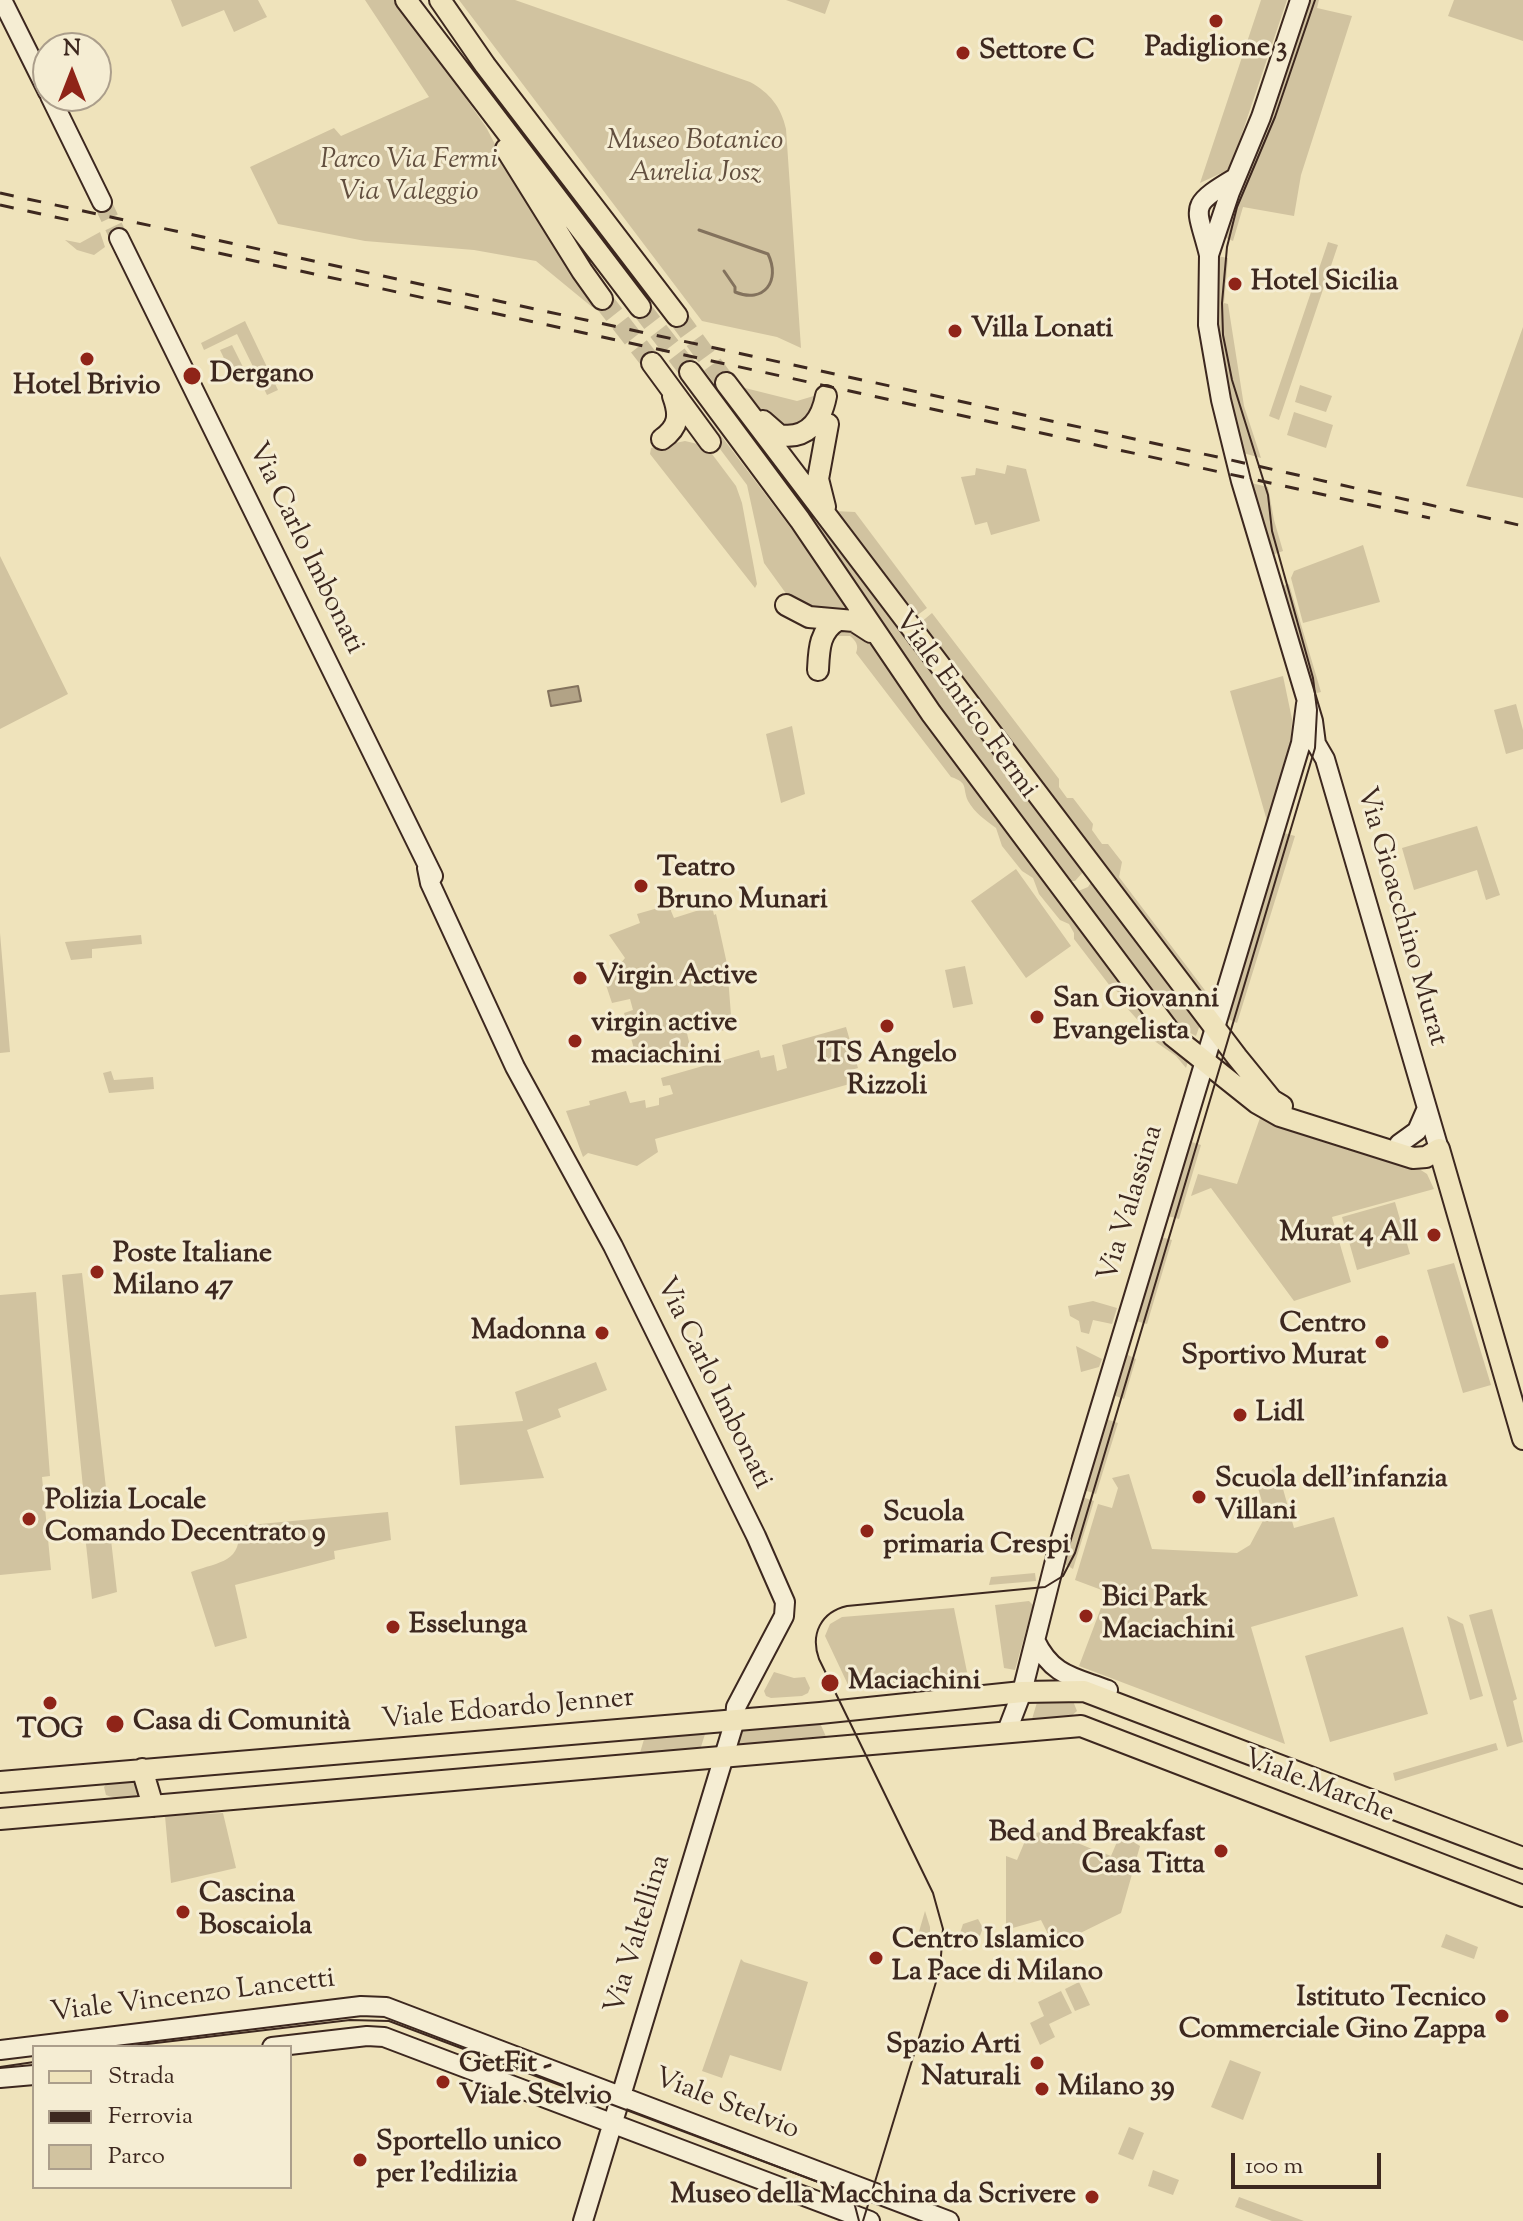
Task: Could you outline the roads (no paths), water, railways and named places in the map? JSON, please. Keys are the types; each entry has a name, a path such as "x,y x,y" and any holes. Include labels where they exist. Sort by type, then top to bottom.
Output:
{"main road":[{"path":"2,0 32,60"},
{"path":"440,0 485,65 677,316"},
{"path":"1209,255 1235,178 1261,117 1300,0"},
{"path":"411,6 440,57 490,123 602,299"},
{"path":"411,6 640,307"},
{"path":"58,112 102,202"},
{"path":"1209,255 1199,223 1198,208 1206,196 1235,178"},
{"path":"1214,191 1221,197 1223,215"},
{"path":"1199,223 1212,226 1223,215"},
{"name":"Via Carlo Imbonati","path":"119,238 440,889 538,1101 701,1424 785,1602"},
{"name":"Via Gioacchino Murat","path":"1209,255 1208,325 1221,400 1294,664 1302,713 1313,721 1523,1439"},
{"path":"652,363 710,442"},
{"name":"Viale Enrico Fermi","path":"690,372 800,520 946,733 1166,1028 1257,1103 1294,1122 1413,1158 1426,1157 1439,1149"},
{"name":"Viale Enrico Fermi","path":"826,396 816,423 793,437 772,431 743,397 729,387 1272,1100 1291,1110 1399,1144 1424,1144 1439,1149"},
{"path":"662,439 676,427 678,420 679,413 670,388"},
{"path":"828,424 818,489 831,521"},
{"path":"786,605 809,617 862,624 883,644"},
{"path":"818,670 822,637 838,620"},
{"name":"Via Valassina","path":"1007,1731 1022,1692 1048,1586 1301,743 1302,713"},
{"path":"1294,760 1320,751"},
{"path":"1053,875 1070,885 1083,884 1087,879 1089,861"},
{"path":"1193,996 1213,1000 1227,989"},
{"path":"1399,1144 1417,1131 1427,1108"},
{"path":"771,1640 774,1579"},
{"name":"Via Valtellina","path":"583,2221 723,1756 735,1720 747,1703 755,1672 784,1616 785,1602"},
{"path":"1035,1640 1045,1660 1060,1673 1119,1694 1129,1706"},
{"path":"1073,1726 1081,1710 1074,1690"},
{"name":"Viale Marche","path":"851,1713 1022,1692 1074,1690 1129,1706 1523,1858"},
{"path":"1094,1731 1091,1706 1100,1696"},
{"name":"Viale Edoardo Jenner","path":"0,1782 851,1713"},
{"name":"Viale Marche","path":"723,1756 1073,1726 1094,1731 1523,1896"},
{"path":"0,1819 723,1756"},
{"path":"142,1769 153,1806"},
{"path":"93,1773 96,1797 103,1810"},
{"name":"Viale Vincenzo Lancetti","path":"41,2045 361,2006 392,2009"},
{"name":"Viale Stelvio","path":"392,2009 949,2221"},
{"name":"Viale Vincenzo Lancetti","path":"289,2045 367,2036 384,2037"},
{"name":"Viale Stelvio","path":"384,2037 867,2220"},
{"name":"Viale Vincenzo Lancetti","path":"0,2050 32,2046"},
{"path":"0,2078 32,2075"},
{"path":"867,2220 868,2192"}],"waterway":[{"path":"699,230 768,254 772,264 771,281 767,288 754,295 735,292 724,271"}],"tunnel":[{"path":"102,202 119,238"},
{"path":"602,299 652,363"},
{"path":"640,307 690,372"},
{"path":"677,316 726,383"}],"tram line":[{"path":"863,2221 940,1969 943,1929 933,1893 819,1659 817,1633 830,1613 847,1606 1045,1587 1063,1576 1075,1553 1315,748 1317,710 1313,678 1272,531 1268,495 1232,380 1223,335 1222,303 1227,247 1237,207 1275,117 1315,0"},
{"path":"139,2045 350,2020 389,2021 837,2189 854,2202 859,2221"},
{"path":"0,2067 32,2062"}],"railway":[{"path":"0,193 1523,526"},
{"path":"0,205 78,222"},
{"path":"191,247 1430,518"}],"place":[{"name":"Padiglione 3","path":"1216,21"},
{"name":"Settore C","path":"963,53"},
{"name":"Hotel Sicilia","path":"1235,284"},
{"name":"Villa Lonati","path":"955,331"},
{"name":"Hotel Brivio","path":"87,359"},
{"name":"Dergano","path":"192,376"},
{"name":"Teatro Bruno Munari","path":"641,886"},
{"name":"Virgin Active","path":"580,978"},
{"name":"San Giovanni Evangelista","path":"1037,1017"},
{"name":"ITS Angelo Rizzoli","path":"887,1026"},
{"name":"virgin active maciachini","path":"575,1041"},
{"name":"Murat 4 All","path":"1434,1235"},
{"name":"Poste Italiane Milano 47","path":"97,1272"},
{"name":"Madonna","path":"602,1333"},
{"name":"Centro Sportivo Murat","path":"1382,1342"},
{"name":"Lidl","path":"1240,1415"},
{"name":"Scuola dell'infanzia Villani","path":"1199,1497"},
{"name":"Polizia Locale Comando Decentrato 9","path":"29,1519"},
{"name":"Scuola primaria Crespi","path":"867,1531"},
{"name":"Bici Park Maciachini","path":"1086,1616"},
{"name":"Esselunga","path":"393,1627"},
{"name":"Maciachini","path":"830,1683"},
{"name":"TOG","path":"50,1703"},
{"name":"Casa di Comunità","path":"115,1724"},
{"name":"Bed and Breakfast Casa Titta","path":"1221,1851"},
{"name":"Cascina Boscaiola","path":"183,1912"},
{"name":"Centro Islamico La Pace di Milano","path":"876,1958"},
{"name":"Istituto Tecnico Commerciale Gino Zappa","path":"1502,2016"},
{"name":"Spazio Arti Naturali","path":"1037,2063"},
{"name":"GetFit - Viale Stelvio","path":"443,2082"},
{"name":"Milano 39","path":"1042,2089"},
{"name":"Sportello unico per l'edilizia","path":"360,2160"},
{"name":"Museo della Macchina da Scrivere","path":"1092,2197"}],"park label":[{"name":"Museo Botanico Aurelia Josz","path":"695,159"},
{"name":"Parco Via Fermi Via Valeggio","path":"409,178"}]}
